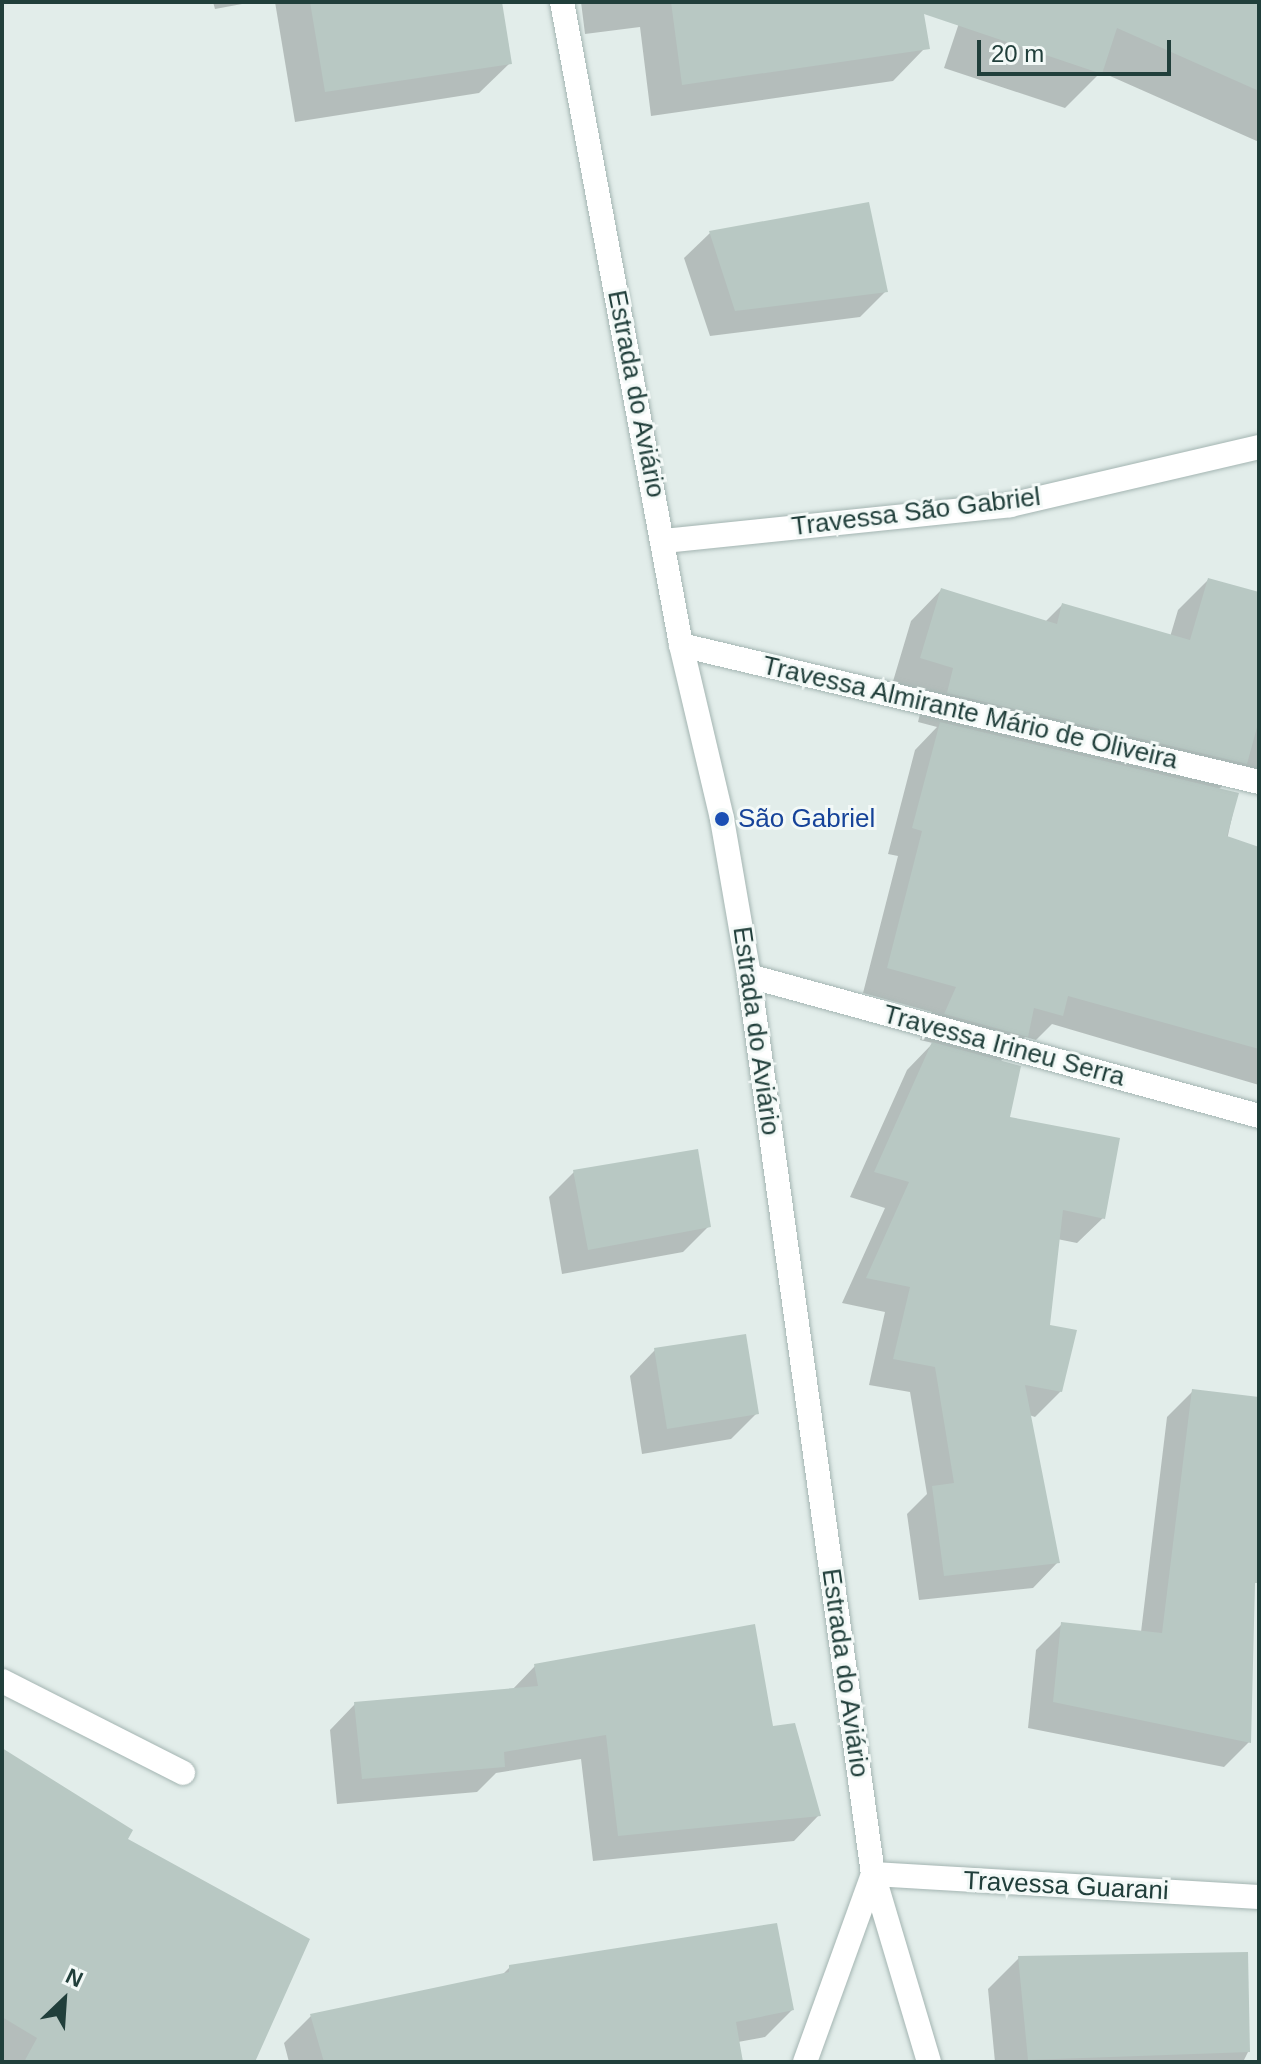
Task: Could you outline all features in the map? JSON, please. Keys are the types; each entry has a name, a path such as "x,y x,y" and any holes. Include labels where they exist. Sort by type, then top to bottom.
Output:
{"street":[{"name":"Estrada do Aviário","path":"562,2 681,645 722,819 749,976 873,1874 929,2062"},
{"name":"Travessa São Gabriel","path":"664,541 1010,505 1259,447"},
{"name":"Travessa Almirante Mário de Oliveira","path":"681,645 1259,782"},
{"name":"Travessa Irineu Serra","path":"749,976 1259,1116"},
{"path":"2,1681 183,1773"},
{"name":"Travessa Guarani","path":"873,1874 1259,1897"},
{"path":"805,2062 873,1874"}],"building":[{"path":"310,2 502,2 512,64 325,92"},
{"path":"671,2 1259,2 1259,91 1117,28 1102,74 924,14 930,49 682,85"},
{"path":"869,202 888,292 735,311 709,231"},
{"path":"1208,578 1259,592 1259,720 1247,764 947,693 953,668 920,658 941,588 1057,624 1062,603 1190,640"},
{"path":"940,722 1239,793 1227,836 1259,847 1259,1049 1068,996 1063,1016 1034,1008 1028,1037 944,1014 956,987 887,968 922,831 912,828"},
{"path":"932,1042 1021,1066 1010,1117 1120,1138 1105,1219 1063,1210 1050,1325 1077,1330 1062,1392 1025,1385 1060,1563 944,1576 932,1486 954,1483 935,1367 893,1359 910,1287 866,1278 909,1182 874,1172"},
{"path":"698,1149 711,1227 588,1250 573,1170"},
{"path":"746,1334 759,1414 667,1429 654,1348"},
{"path":"1192,1389 1259,1397 1259,1583 1255,1583 1251,1743 1053,1702 1061,1622 1162,1633"},
{"path":"755,1624 773,1726 795,1723 821,1816 618,1836 606,1735 504,1752 505,1767 362,1779 354,1702 538,1686 534,1664"},
{"path":"2,1748 133,1830 128,1839 310,1939 255,2062 24,2062 37,2038 2,2017"},
{"path":"777,1923 794,2010 736,2022 743,2062 324,2062 310,2014 509,1972 509,1965"},
{"path":"1248,1952 1250,2052 1028,2060 1018,1956"}],"place":[{"name":"São Gabriel","path":"722,819"}]}
